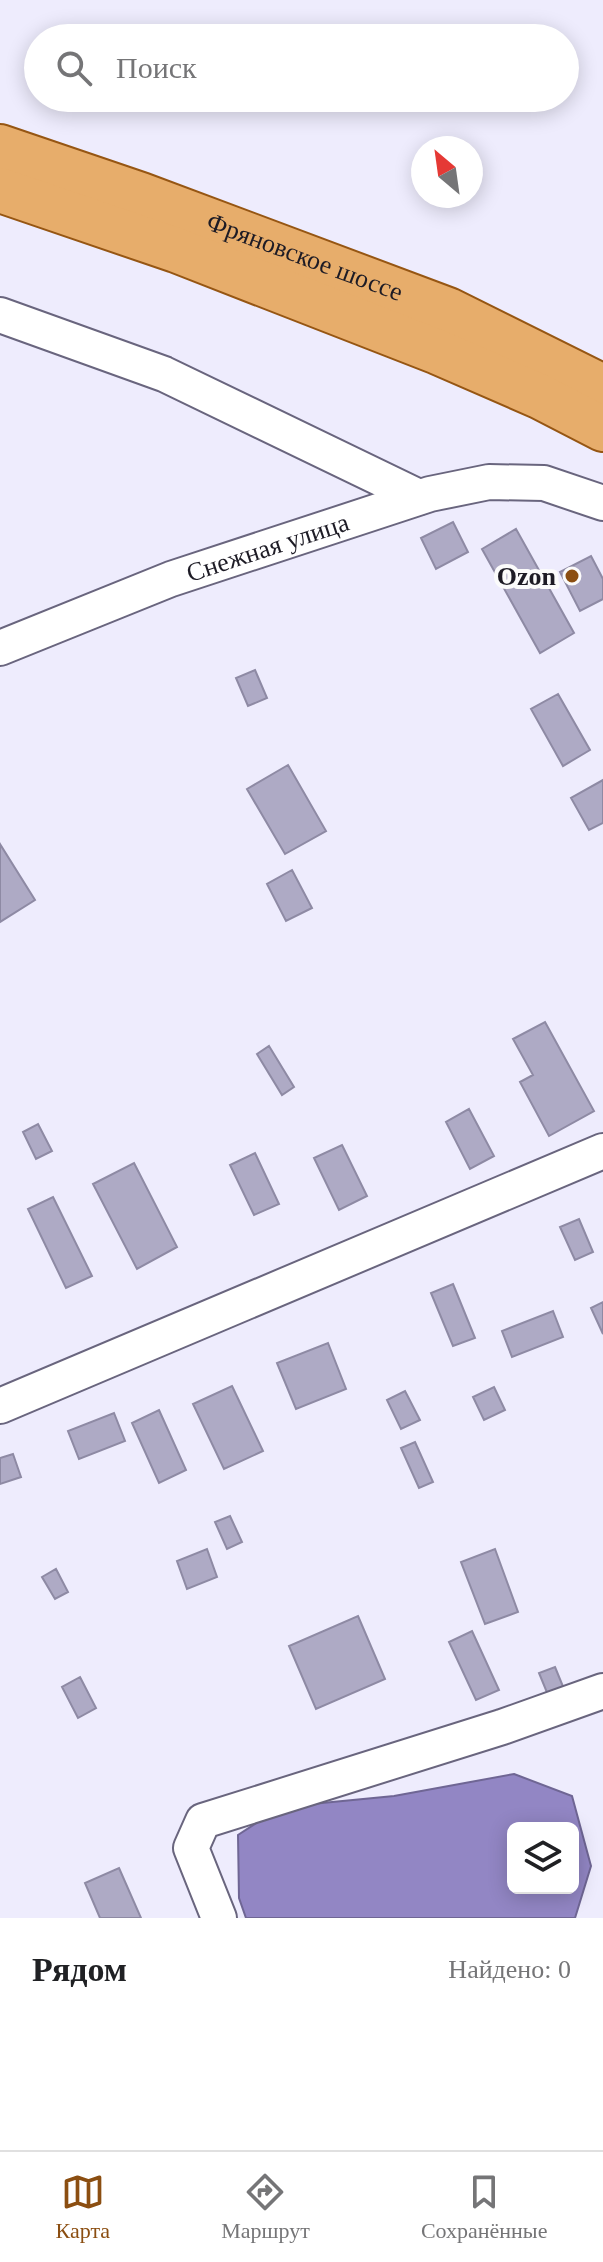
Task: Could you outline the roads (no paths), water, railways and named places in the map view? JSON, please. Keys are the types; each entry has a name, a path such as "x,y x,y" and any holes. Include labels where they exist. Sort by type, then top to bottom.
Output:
{"main road":[{"name":"Фряновское шоссе","path":"0,147 141,195 448,310 603,387"},
{"name":"Фряновское шоссе","path":"0,190 176,250 438,352 525,389 603,429"}],"street":[{"path":"0,315 164,374 419,497"},
{"name":"Снежная улица","path":"0,648 171,579 419,497 489,482 544,483 603,503"},
{"path":"0,1406 603,1151"},
{"path":"219,1918 191,1848 203,1821 502,1727 603,1691"}],"place":[{"name":"Ozon","path":"572,576"}]}
